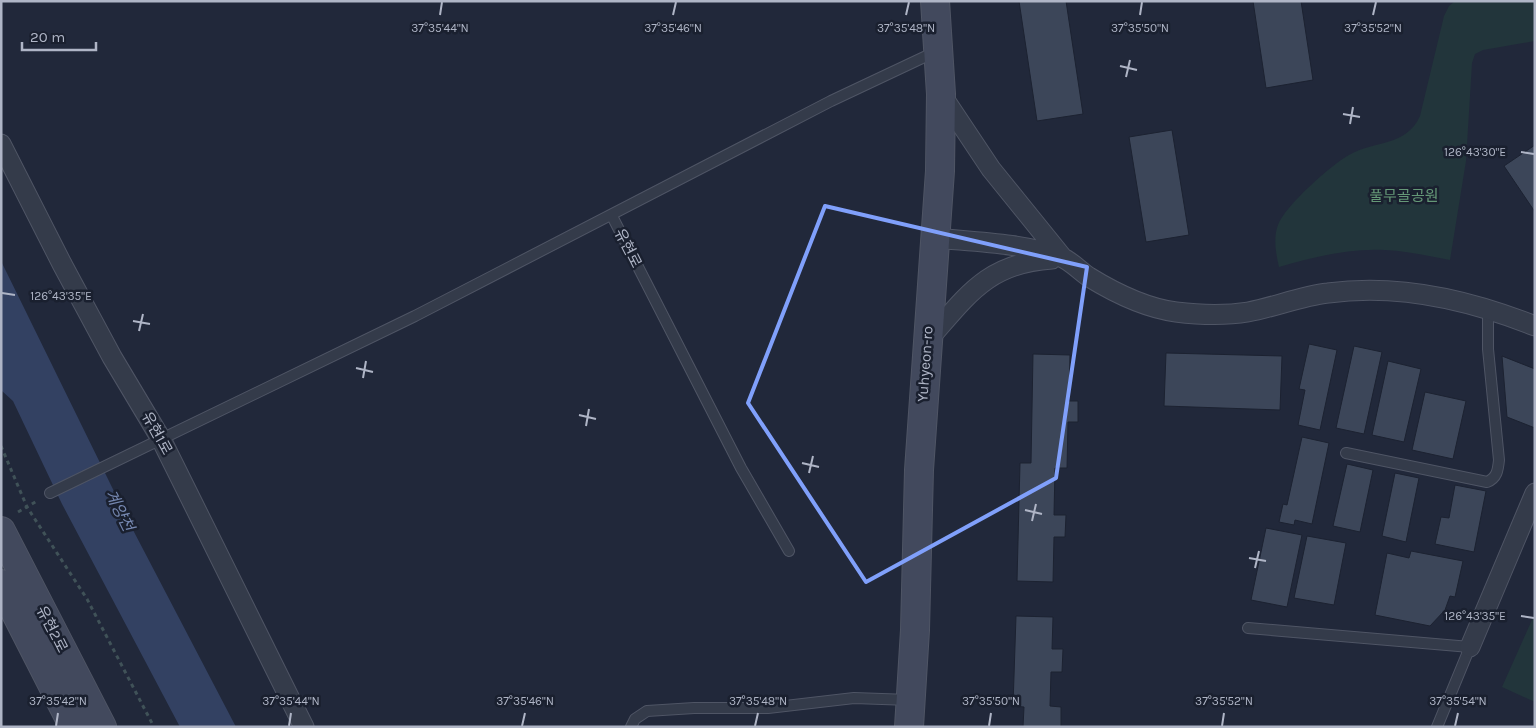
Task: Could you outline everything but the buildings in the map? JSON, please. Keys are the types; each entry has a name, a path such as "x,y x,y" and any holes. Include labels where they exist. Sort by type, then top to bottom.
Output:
{"street":[{"name":"Yuhyeon-ro","path":"909,727 926,341 940,172 941,94 935,1"},
{"path":"941,94 991,169 1063,258 1116,293 1150,306 1174,312 1205,315 1247,312 1326,293 1367,289 1408,292 1446,298 1535,326"},
{"name":"유현1로","path":"1,144 304,727"},
{"path":"935,238 1019,247 1063,258"},
{"path":"926,341 973,289 990,276 1034,260 1063,258"},
{"path":"1470,647 1535,493"},
{"name":"유현2로","path":"8,523 102,727"},
{"name":"유현2로","path":"1,584 74,727"}],"lane":[{"name":"유현로","path":"789,551 741,468 612,216 831,101 939,50"},
{"path":"50,493 415,316 612,216"},
{"path":"1346,453 1487,482 1492,480 1498,469 1499,460 1488,349 1488,310"},
{"path":"1248,628 1470,647 1437,727"},
{"path":"631,727 635,719 647,711 694,708 768,708 854,698 911,700"}],"path":[{"path":"1,446 27,507 87,599 154,727"},
{"path":"8,523 27,507 50,493"}],"highlighted area":[{"path":"825,206 1087,267 1056,478 866,582 748,403"}],"green space":[{"name":"풀무골공원","path":"1455,1 1535,1 1535,41 1483,50 1475,54 1472,63 1466,161 1450,260 1401,251 1358,250 1332,254 1279,267 1275,246 1276,230 1282,217 1299,197 1320,177 1349,155 1398,138 1414,126 1420,116 1444,16 1449,6"},
{"path":"1535,613 1535,702 1502,687"}],"water":[{"name":"계양천","path":"1,261 133,530 236,727 180,727 62,504 13,401 2,391"}]}
